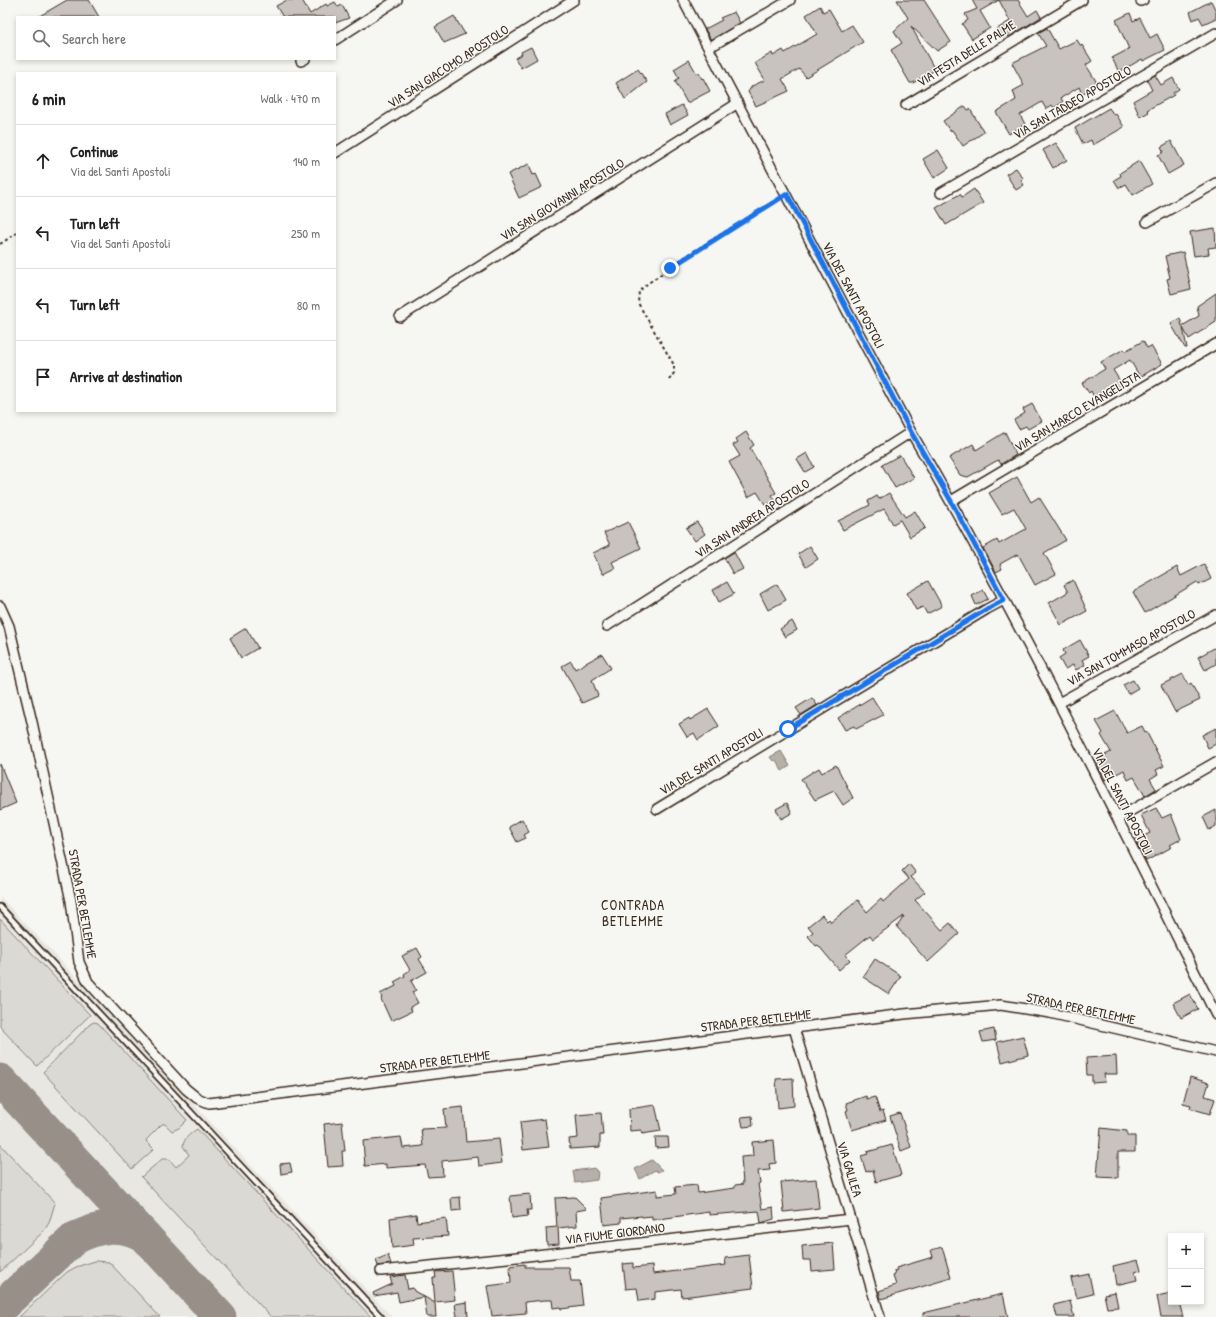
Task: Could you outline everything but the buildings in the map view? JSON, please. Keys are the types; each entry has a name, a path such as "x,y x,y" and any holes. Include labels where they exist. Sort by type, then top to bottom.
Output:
{"street":[{"path":"336,39 397,0"},
{"name":"VIA SAN GIACOMO APOSTOLO","path":"336,152 574,0"},
{"name":"VIA DEL SANTI APOSTOLI","path":"682,0 787,194 911,432 951,501 1059,703 1216,1015"},
{"path":"716,44 790,0"},
{"name":"VIA FESTA DELLE PALME","path":"906,105 1082,0"},
{"name":"VIA SAN TADDEO APOSTOLO","path":"941,194 1216,33"},
{"name":"VIA SAN GIOVANNI APOSTOLO","path":"400,317 738,103"},
{"path":"1147,222 1216,183"},
{"name":"VIA SAN MARCO EVANGELISTA","path":"951,501 1216,344"},
{"name":"VIA SAN ANDREA APOSTOLO","path":"607,626 911,432"},
{"name":"VIA DEL SANTI APOSTOLI","path":"657,809 1004,600"},
{"name":"STRADA PER BETLEMME","path":"0,606 9,626 34,730 72,901 79,962 82,971 88,982 186,1089 197,1098 209,1103 904,1014 1001,1005 1050,1013 1216,1052"},
{"name":"VIA SAN TOMMASO APOSTOLO","path":"1059,703 1216,615"},
{"path":"1118,818 1216,762"},
{"name":"VIA GALILEA","path":"794,1028 880,1317"},
{"name":"VIA FIUME GIORDANO","path":"381,1271 851,1219"}],"lane":[{"path":"0,907 381,1317"}],"path":[{"path":"669,380 674,373 674,365 638,303 639,291 690,254 787,194"},
{"path":"0,244 16,234"}],"shaded area":[{"path":"781,751 790,766 782,771 776,760 773,761 770,757"},
{"path":"0,897 46,945 392,1317 0,1317"},
{"path":"0,919 90,1015 37,1066 0,1027"},
{"path":"94,1022 98,1023 187,1120 179,1128 172,1131 165,1124 162,1124 146,1141 154,1149 132,1169 43,1072 90,1024"},
{"path":"197,1129 371,1317 271,1317 141,1177 162,1159 169,1159 176,1167 189,1155 183,1146 188,1136"},
{"path":"0,1144 55,1203 49,1223 43,1232 0,1272"},
{"path":"652,1160 662,1170 658,1172 655,1170 640,1179 635,1169"},
{"path":"595,1168 596,1171 598,1171 597,1180 575,1183 573,1171"},
{"path":"95,1261 109,1262 160,1317 19,1317 67,1272 76,1267"}],"taxiway":[{"path":"0,1080 220,1317"},
{"path":"0,1308 75,1238 102,1228 111,1227 128,1229 146,1237"}],"district":[{"name":"CONTRADA BETLEMME","path":"633,914"}],"route":[{"path":"670,268 787,194 911,432 951,501 1004,600 788,729"}]}
